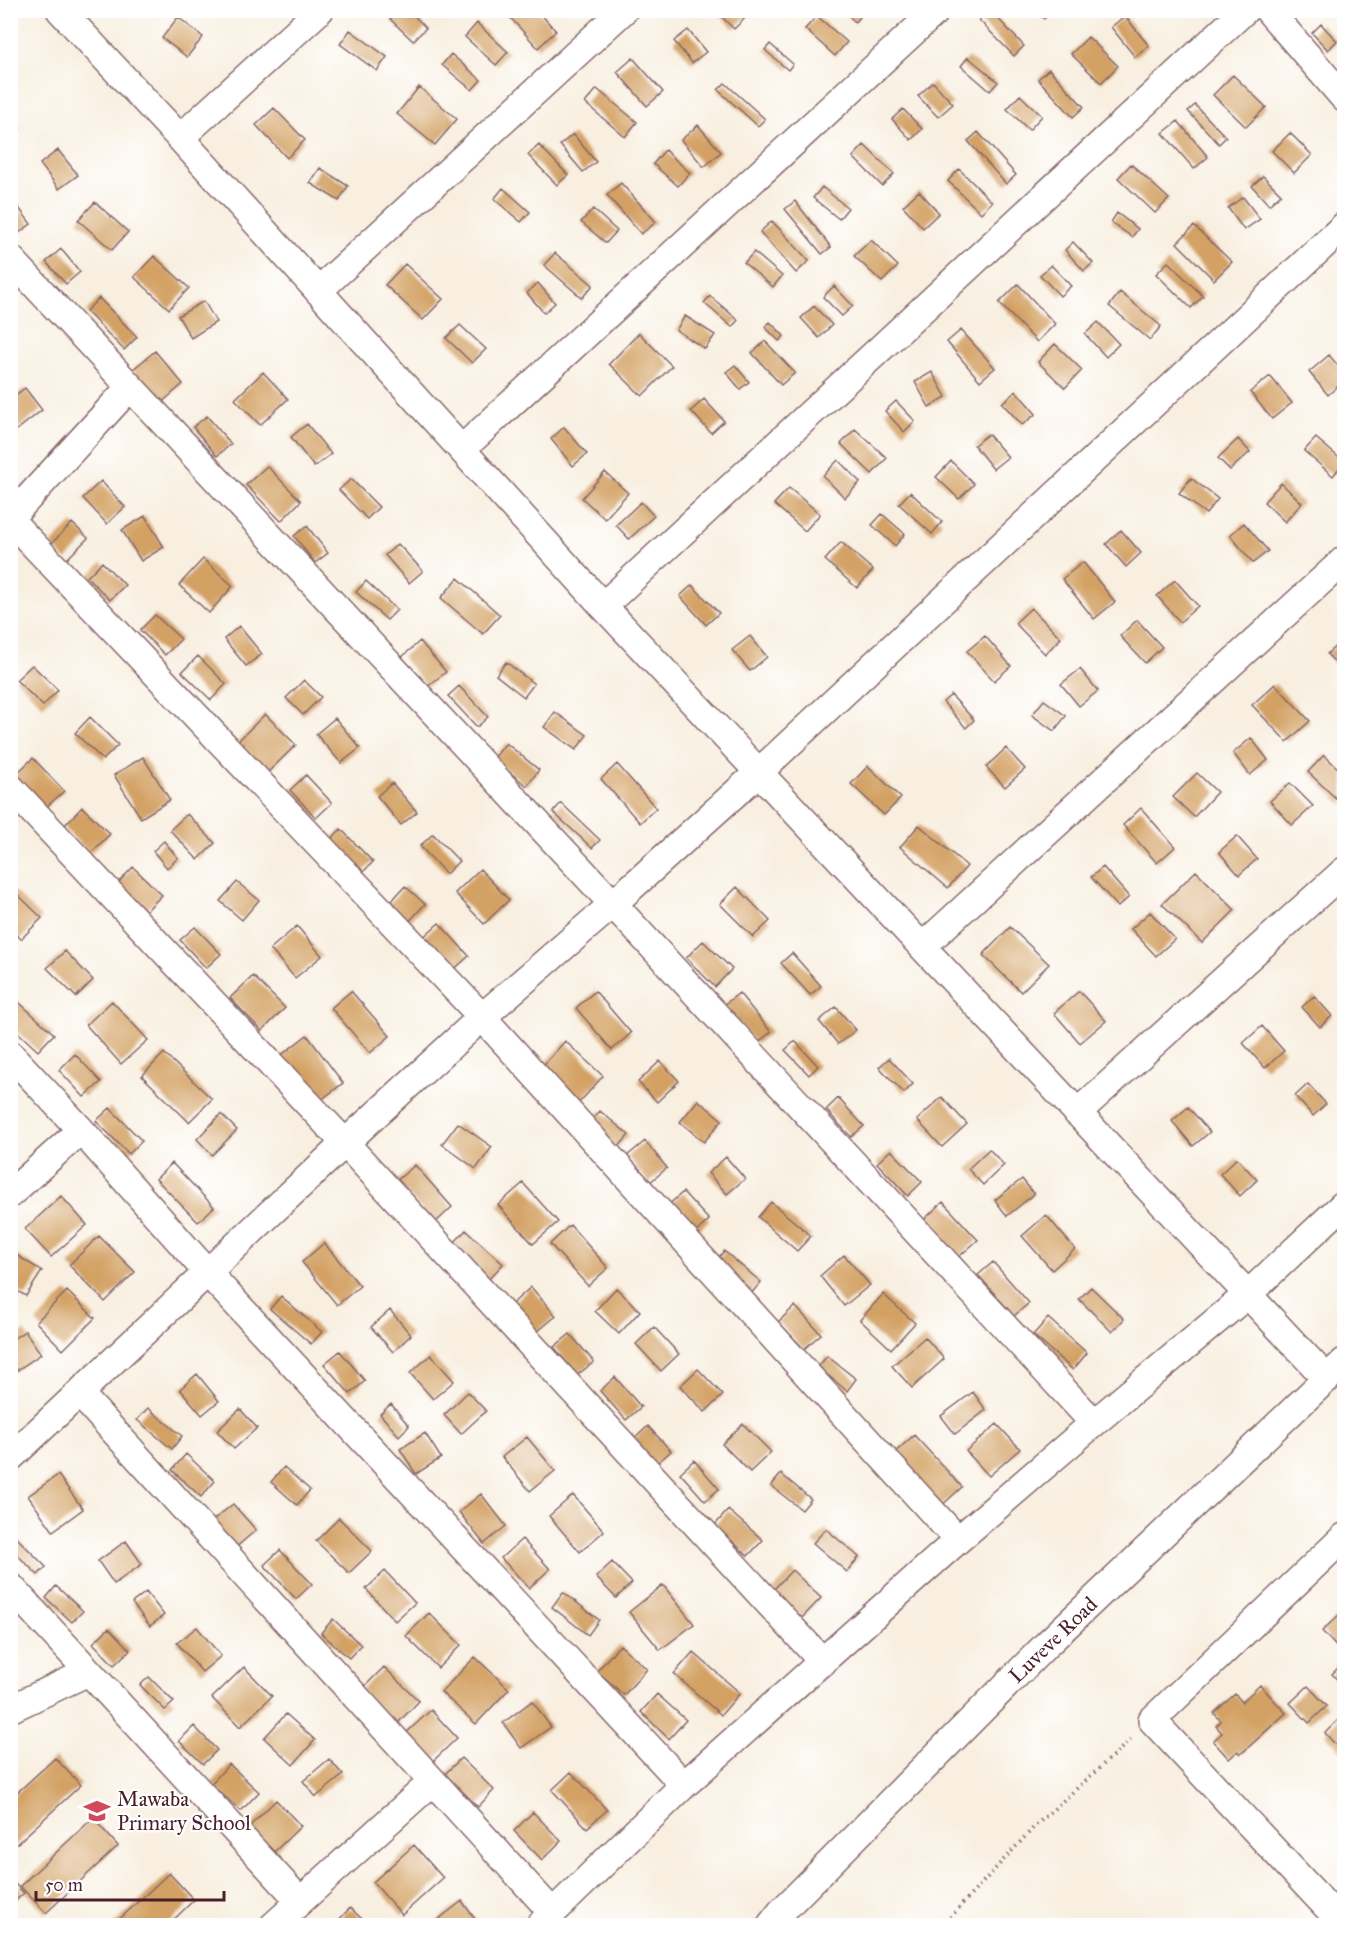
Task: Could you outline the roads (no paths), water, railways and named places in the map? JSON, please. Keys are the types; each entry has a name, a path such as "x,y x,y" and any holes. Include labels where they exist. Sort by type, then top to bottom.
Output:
{"street":[{"path":"60,10 180,138 603,606 1247,1295 1336,1370"},
{"path":"180,138 320,10"},
{"path":"318,291 624,10"},
{"path":"462,449 937,10"},
{"path":"603,606 1245,10"},
{"path":"1268,10 1344,98"},
{"path":"10,1458 482,1017 613,904 759,772 1344,226"},
{"path":"10,258 1094,1423"},
{"path":"130,387 10,519 482,1017 958,1540"},
{"path":"923,946 1344,560"},
{"path":"10,786 345,1143 823,1662"},
{"path":"1077,1113 1344,871"},
{"path":"10,1054 207,1272 684,1785"},
{"path":"10,1194 81,1130"},
{"path":"80,1394 432,1782 546,1919 684,1785 958,1540 1247,1295 1344,1204"},
{"name":"Luveve Road","path":"771,1926 790,1903 1048,1643 1336,1370"},
{"path":"1344,1537 1152,1720 1344,1925"},
{"path":"10,1586 300,1901"},
{"path":"10,1709 88,1672"},
{"path":"273,1926 432,1782"}],"place":[{"name":"Mawaba Primary School","path":"97,1811"}]}
